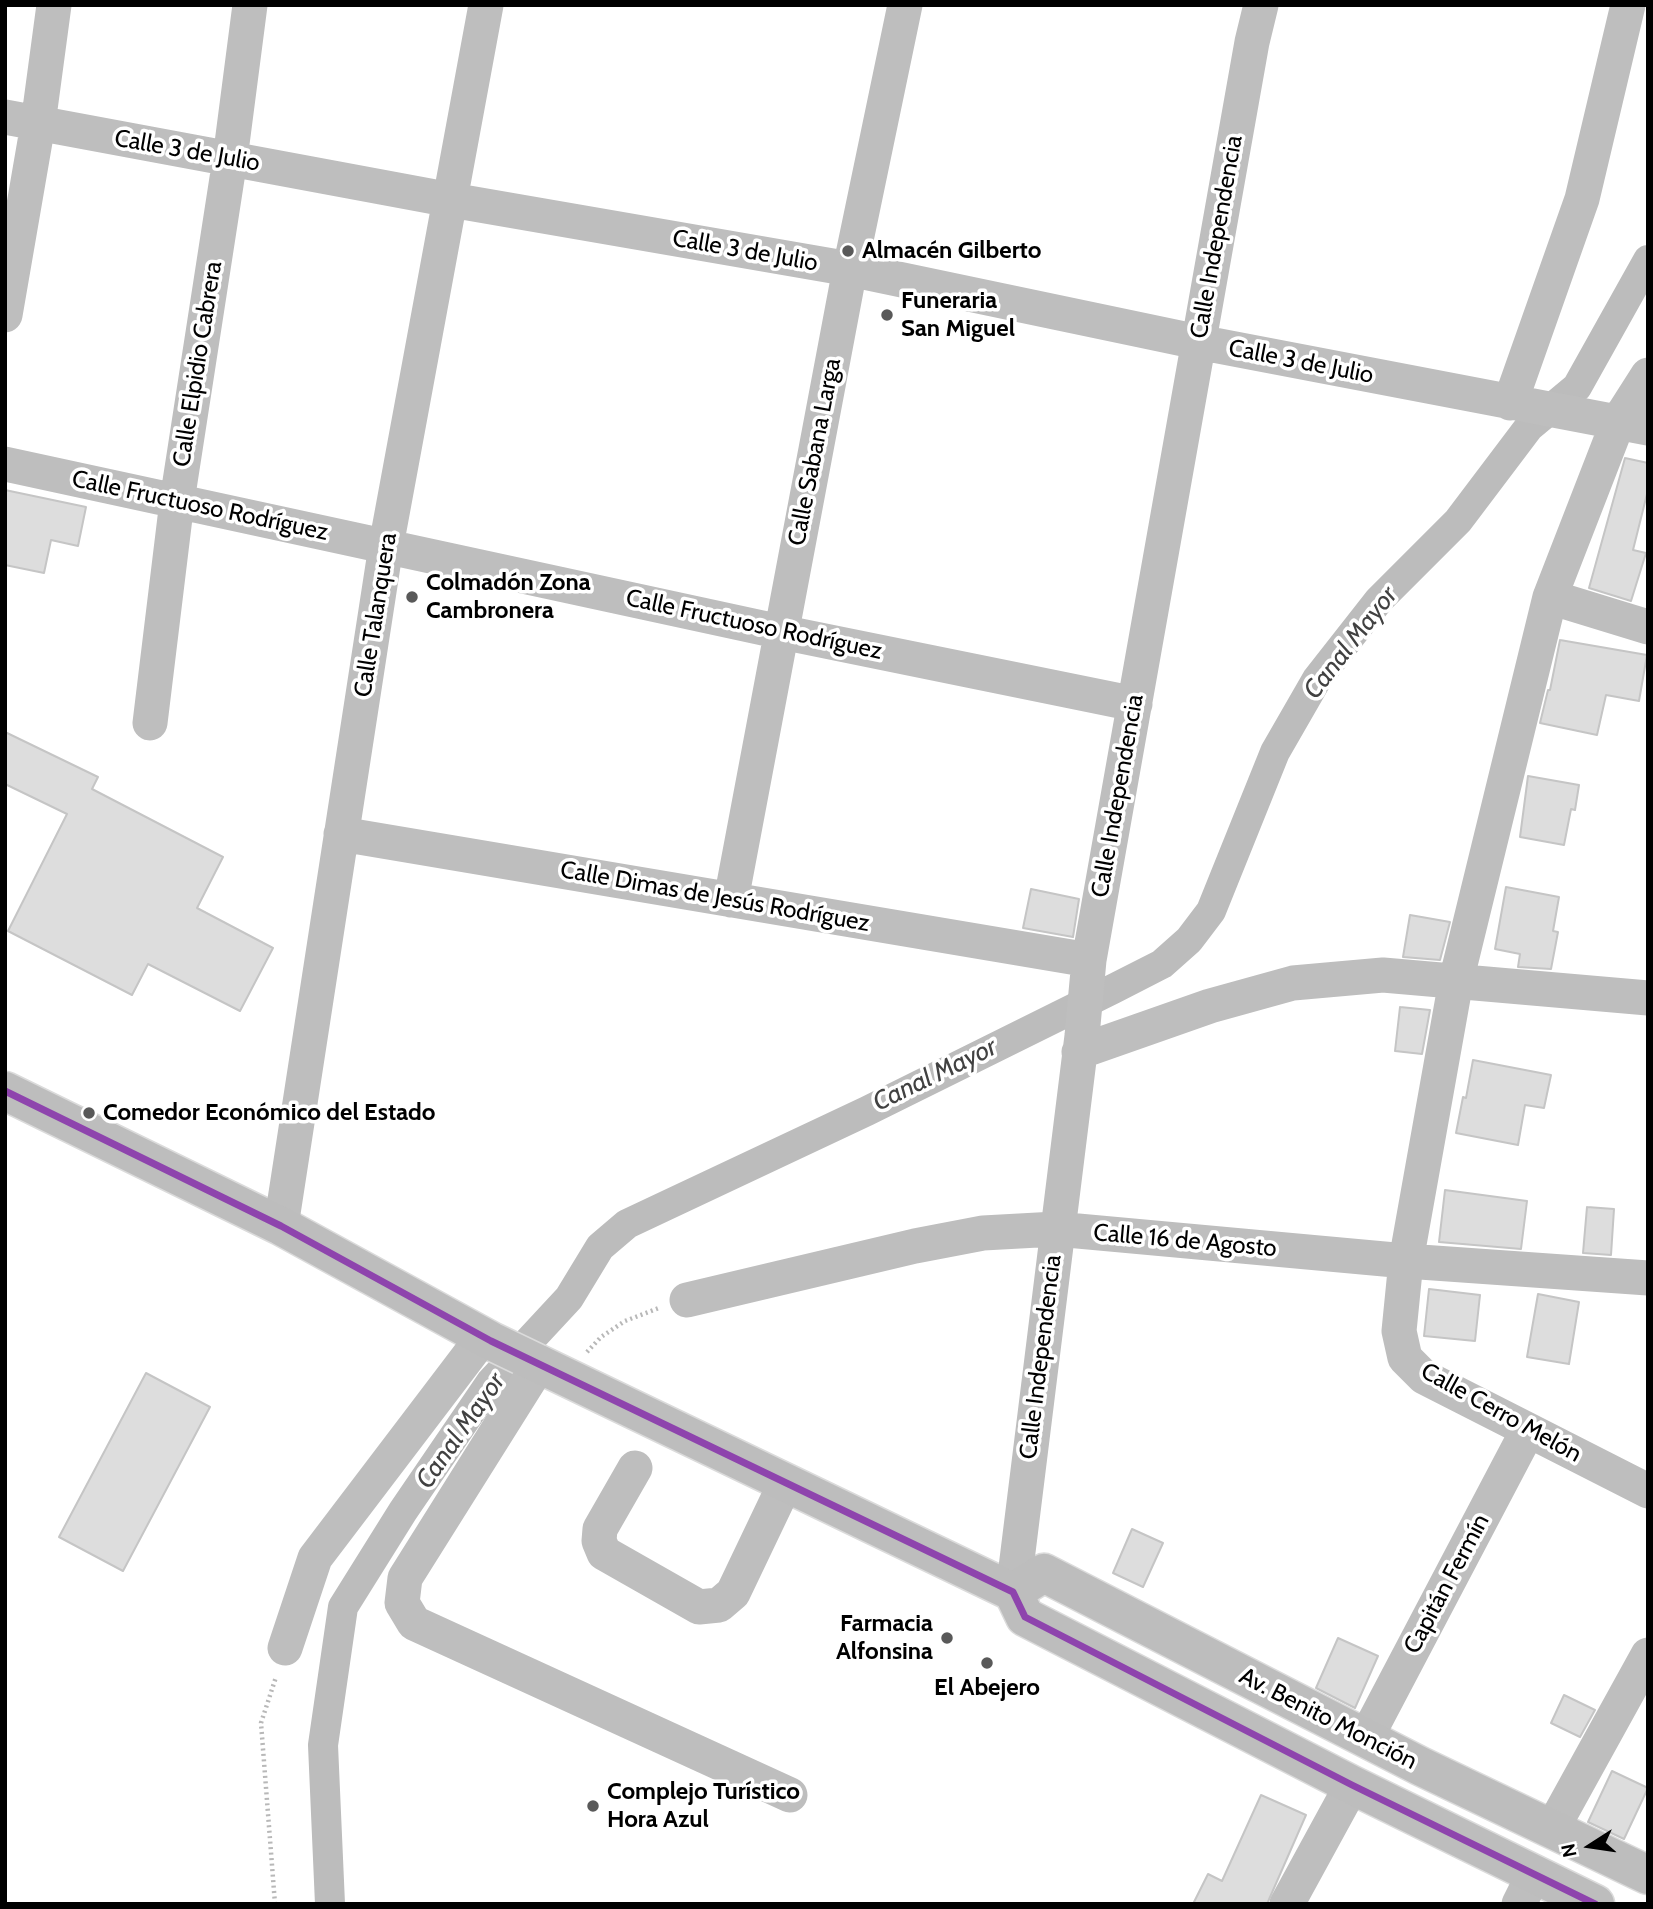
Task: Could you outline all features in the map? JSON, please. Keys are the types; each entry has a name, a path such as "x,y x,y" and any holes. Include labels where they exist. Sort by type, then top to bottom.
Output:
{"main road":[{"path":"5,1091 281,1226 487,1339 1013,1592"},
{"name":"Av. Benito Monción","path":"1595,1904 1526,1889 1352,1785 1025,1618 1013,1592 1044,1573 1420,1766 1648,1874"}],"street":[{"path":"5,315 21,120 54,5"},
{"name":"Calle Elpidio Cabrera","path":"150,723 177,501 230,159 250,5"},
{"name":"Calle Talanquera","path":"281,1226 386,546 486,5"},
{"name":"Calle Sabana Larga","path":"731,900 849,269 905,5"},
{"name":"Calle Independencia","path":"1013,1592 1088,965 1252,42 1261,5"},
{"path":"1517,404 1582,199 1628,5"},
{"name":"Calle 3 de Julio","path":"21,120 451,200 849,269 1199,342 1617,422"},
{"name":"Calle Cerro Melón","path":"1648,375 1617,422 1549,597 1456,981 1406,1261 1399,1331 1405,1358 1424,1377 1648,1491"},
{"name":"Calle Fructuoso Rodríguez","path":"5,464 781,632 1135,704"},
{"path":"1549,597 1648,626"},
{"name":"Calle Dimas de Jesús Rodríguez","path":"341,834 731,900 1088,965"},
{"path":"1080,1044 1293,983 1383,975 1648,998"},
{"name":"Calle 16 de Agosto","path":"687,1300 928,1243 982,1233 1056,1229 1406,1261 1648,1278"},
{"path":"285,1648 315,1558 487,1339"},
{"path":"554,1371 405,1578 402,1603 414,1623 790,1795"},
{"name":"Capitán Fermín","path":"1366,1738 1528,1430"},
{"path":"635,1468 600,1529 599,1541 604,1553 699,1607 719,1605 733,1593 786,1482"},
{"path":"1552,1829 1648,1655"},
{"path":"1287,1904 1352,1785"}],"path":[{"path":"554,1371 625,1321 687,1300"},
{"path":"275,1904 261,1723 285,1648"}],"building":[{"path":"1625,458 1648,463 1648,490 1633,550 1646,553 1631,601 1589,588"},
{"path":"5,490 86,507 78,546 51,540 44,573 5,565"},
{"path":"1560,640 1647,655 1639,701 1606,695 1597,735 1540,723"},
{"path":"5,732 98,777 92,789 223,857 197,908 273,948 240,1011 148,964 132,995 8,931 67,814 5,784"},
{"path":"1528,776 1579,785 1575,810 1571,809 1564,845 1520,837"},
{"path":"1506,887 1559,897 1553,931 1558,932 1551,969 1518,967 1520,954 1495,949"},
{"path":"1031,889 1079,899 1073,937 1023,928"},
{"path":"1410,915 1450,922 1440,960 1403,957"},
{"path":"1400,1007 1430,1010 1422,1054 1395,1051"},
{"path":"1473,1060 1551,1075 1544,1108 1525,1105 1518,1145 1456,1133"},
{"path":"1445,1190 1527,1201 1521,1249 1439,1242"},
{"path":"1587,1207 1614,1209 1611,1255 1583,1253"},
{"path":"1429,1289 1480,1295 1475,1341 1424,1336"},
{"path":"1538,1294 1579,1302 1569,1364 1527,1357"},
{"path":"146,1373 210,1407 123,1571 59,1537"},
{"path":"1132,1529 1163,1543 1143,1587 1113,1573"},
{"path":"1338,1638 1378,1656 1355,1708 1316,1688"},
{"path":"1564,1695 1595,1710 1580,1737 1551,1723"},
{"path":"1612,1771 1648,1788 1624,1839 1588,1822"},
{"path":"1261,1795 1306,1815 1267,1904 1193,1904 1208,1874 1222,1881"}],"waterway":[{"name":"Canal Mayor","path":"330,1904 323,1745 343,1607 403,1511 491,1382 569,1298 600,1247 627,1224 867,1111 1113,989 1162,964 1189,940 1211,911 1275,752 1317,679 1379,600 1458,521 1529,427 1577,387 1648,260"}],"transit line":[{"path":"5,1091 281,1226 491,1341 1013,1592 1025,1617 1352,1785 1595,1904"}],"place":[{"name":"Almacén Gilberto","path":"848,251"},
{"name":"Funeraria San Miguel","path":"887,315"},
{"name":"Colmadón Zona Cambronera","path":"412,597"},
{"name":"Comedor Económico del Estado","path":"89,1113"},
{"name":"Farmacia Alfonsina","path":"947,1638"},
{"name":"El Abejero","path":"987,1663"},
{"name":"Complejo Turístico Hora Azul","path":"593,1806"}]}
